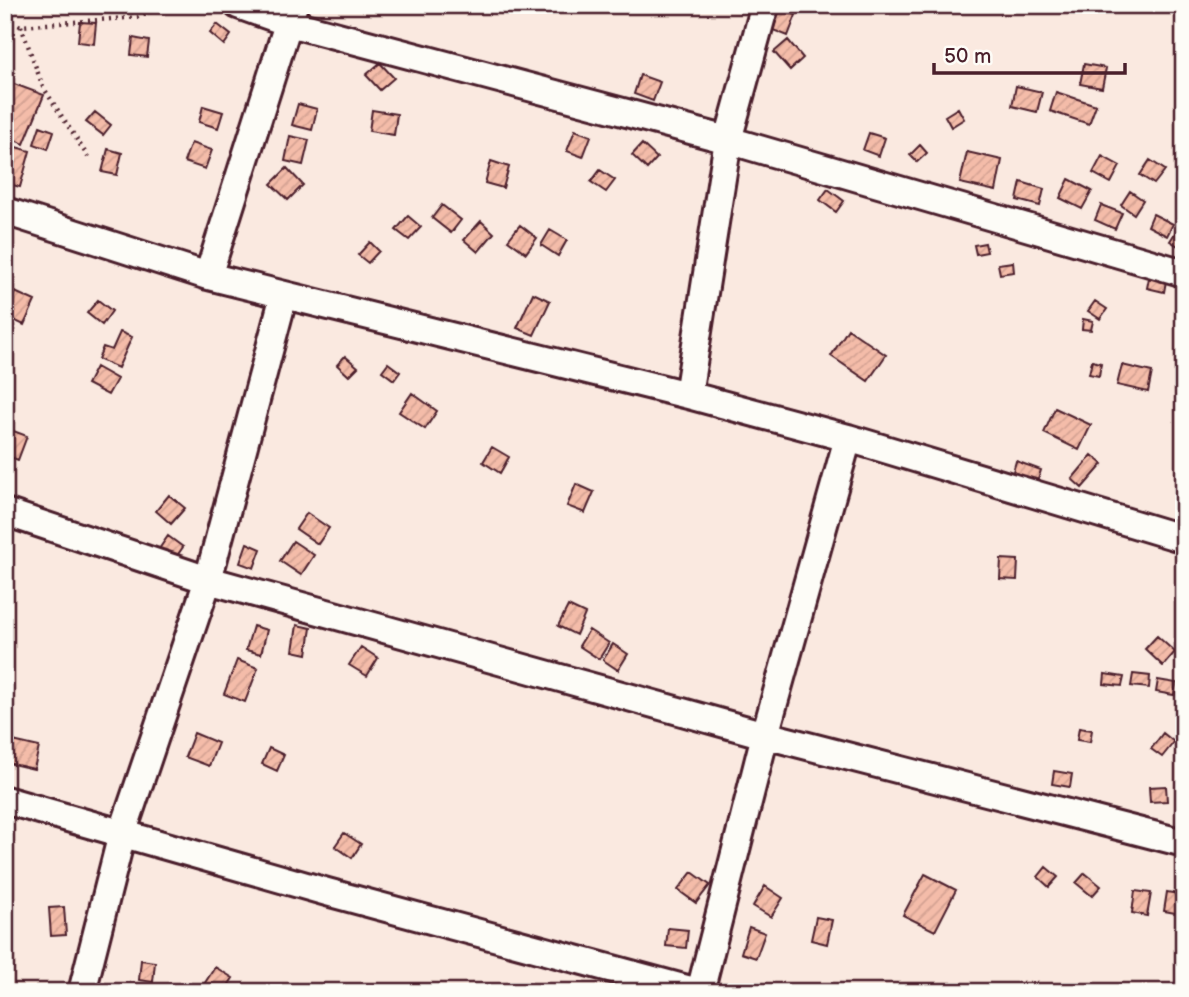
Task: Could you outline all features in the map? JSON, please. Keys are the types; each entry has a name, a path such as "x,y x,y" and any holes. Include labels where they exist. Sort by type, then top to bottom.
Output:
{"street":[{"path":"238,5 292,14 1184,273"},
{"path":"688,395 728,139 765,5"},
{"path":"208,276 292,14"},
{"path":"5,211 208,276 688,395 848,438 1184,539"},
{"path":"82,992 121,834 208,580 284,295"},
{"path":"5,800 699,992 765,735 848,438"},
{"path":"5,512 208,580 765,735 1184,843"}],"path":[{"path":"5,21 21,26 138,17 164,5"},
{"path":"21,26 43,87 89,157"}],"building":[{"path":"108,5 134,5 132,13 108,8"},
{"path":"780,10 796,15 788,36 773,30"},
{"path":"80,22 96,23 94,44 78,42"},
{"path":"217,24 231,35 224,45 210,33"},
{"path":"133,38 149,41 147,57 131,55"},
{"path":"788,40 803,58 790,70 774,52"},
{"path":"380,63 394,78 380,90 366,75"},
{"path":"1084,64 1106,68 1102,88 1080,84"},
{"path":"640,75 660,82 653,101 634,94"},
{"path":"6,81 44,95 24,144 5,136"},
{"path":"1016,86 1042,92 1037,112 1012,106"},
{"path":"1056,92 1096,105 1089,124 1050,111"},
{"path":"298,104 317,109 312,130 292,125"},
{"path":"203,106 223,112 218,128 199,122"},
{"path":"958,108 964,119 951,127 945,116"},
{"path":"372,110 397,114 394,135 369,131"},
{"path":"95,112 111,125 103,135 86,122"},
{"path":"40,126 54,131 48,149 34,144"},
{"path":"575,130 591,136 583,157 567,151"},
{"path":"869,133 885,138 879,156 863,150"},
{"path":"290,136 309,140 303,165 285,161"},
{"path":"191,143 212,150 205,169 184,162"},
{"path":"5,144 30,151 20,187 5,183"},
{"path":"642,144 657,158 647,169 632,155"},
{"path":"920,145 927,153 917,162 910,155"},
{"path":"108,149 122,153 117,175 102,172"},
{"path":"967,152 1002,160 996,191 960,183"},
{"path":"1102,156 1120,166 1111,183 1093,173"},
{"path":"1150,160 1165,170 1154,184 1140,175"},
{"path":"491,161 509,167 503,188 485,183"},
{"path":"287,168 303,185 288,200 271,184"},
{"path":"600,170 615,180 606,192 591,182"},
{"path":"1069,179 1092,191 1082,209 1060,198"},
{"path":"1021,182 1044,189 1040,206 1017,200"},
{"path":"828,189 844,201 836,212 820,200"},
{"path":"1130,191 1143,200 1134,214 1121,205"},
{"path":"442,205 461,220 451,233 432,218"},
{"path":"1101,205 1122,213 1115,229 1095,220"},
{"path":"1153,214 1173,224 1167,236 1148,226"},
{"path":"408,216 421,227 409,240 396,230"},
{"path":"481,221 494,233 478,252 464,240"},
{"path":"520,225 537,238 526,253 508,240"},
{"path":"550,230 567,240 558,256 541,245"},
{"path":"1177,230 1184,234 1183,249 1170,241"},
{"path":"370,242 379,251 368,263 358,255"},
{"path":"985,243 987,252 976,254 974,245"},
{"path":"5,259 13,263 6,280 5,279"},
{"path":"1013,262 1014,272 1000,274 998,264"},
{"path":"1149,278 1166,281 1164,292 1147,288"},
{"path":"15,292 35,301 24,325 5,316"},
{"path":"533,293 550,301 534,335 517,328"},
{"path":"98,300 112,311 102,325 87,313"},
{"path":"1095,301 1107,309 1100,319 1088,311"},
{"path":"1083,319 1093,321 1091,330 1082,329"},
{"path":"848,329 886,355 868,381 831,356"},
{"path":"120,332 132,337 118,368 98,359 103,347 112,350"},
{"path":"345,356 358,367 349,376 337,365"},
{"path":"1092,361 1101,363 1099,376 1089,374"},
{"path":"388,363 400,372 394,380 382,371"},
{"path":"1122,365 1152,372 1148,392 1117,385"},
{"path":"96,367 117,379 108,395 87,384"},
{"path":"412,393 437,411 425,429 399,412"},
{"path":"1055,408 1091,425 1079,450 1044,433"},
{"path":"8,429 27,436 18,460 5,455"},
{"path":"492,447 509,457 500,473 483,462"},
{"path":"1092,455 1103,464 1082,488 1072,479"},
{"path":"1016,461 1041,470 1037,483 1012,475"},
{"path":"576,484 594,492 585,513 567,506"},
{"path":"169,495 185,508 171,524 156,511"},
{"path":"307,513 329,528 318,544 296,529"},
{"path":"168,536 183,547 174,560 159,549"},
{"path":"293,541 314,555 301,575 280,561"},
{"path":"247,543 261,549 254,568 240,563"},
{"path":"1001,559 1018,560 1017,580 1000,579"},
{"path":"568,606 585,614 576,635 558,626"},
{"path":"297,625 311,628 307,654 293,651"},
{"path":"253,626 267,630 261,654 246,650"},
{"path":"589,630 609,643 599,659 579,646"},
{"path":"1157,636 1175,652 1163,666 1145,649"},
{"path":"613,644 628,654 618,670 603,660"},
{"path":"361,647 378,658 367,676 349,665"},
{"path":"237,660 258,668 245,702 224,694"},
{"path":"1105,674 1124,677 1122,686 1104,684"},
{"path":"1133,674 1150,676 1149,688 1131,686"},
{"path":"1158,680 1176,683 1174,695 1156,692"},
{"path":"1079,728 1092,730 1090,742 1077,740"},
{"path":"194,733 218,743 209,766 185,757"},
{"path":"1163,733 1174,742 1162,757 1151,749"},
{"path":"13,741 39,747 34,769 8,763"},
{"path":"269,748 284,755 277,771 262,764"},
{"path":"1054,771 1072,774 1070,787 1052,784"},
{"path":"1166,786 1167,801 1150,802 1149,787"},
{"path":"344,833 361,844 352,858 335,846"},
{"path":"1046,867 1058,877 1049,887 1038,877"},
{"path":"692,872 710,885 696,903 678,890"},
{"path":"1085,873 1101,886 1092,896 1076,883"},
{"path":"925,874 956,890 935,931 903,915"},
{"path":"765,886 783,898 771,917 753,906"},
{"path":"1135,891 1151,893 1147,916 1132,913"},
{"path":"1167,892 1184,895 1181,914 1164,911"},
{"path":"64,907 66,935 51,936 49,908"},
{"path":"816,917 832,920 827,944 811,940"},
{"path":"749,927 765,933 756,958 741,953"},
{"path":"668,928 688,930 686,948 666,946"},
{"path":"141,960 155,962 153,982 139,980"},
{"path":"215,967 233,978 224,992 205,992 201,989"}]}
